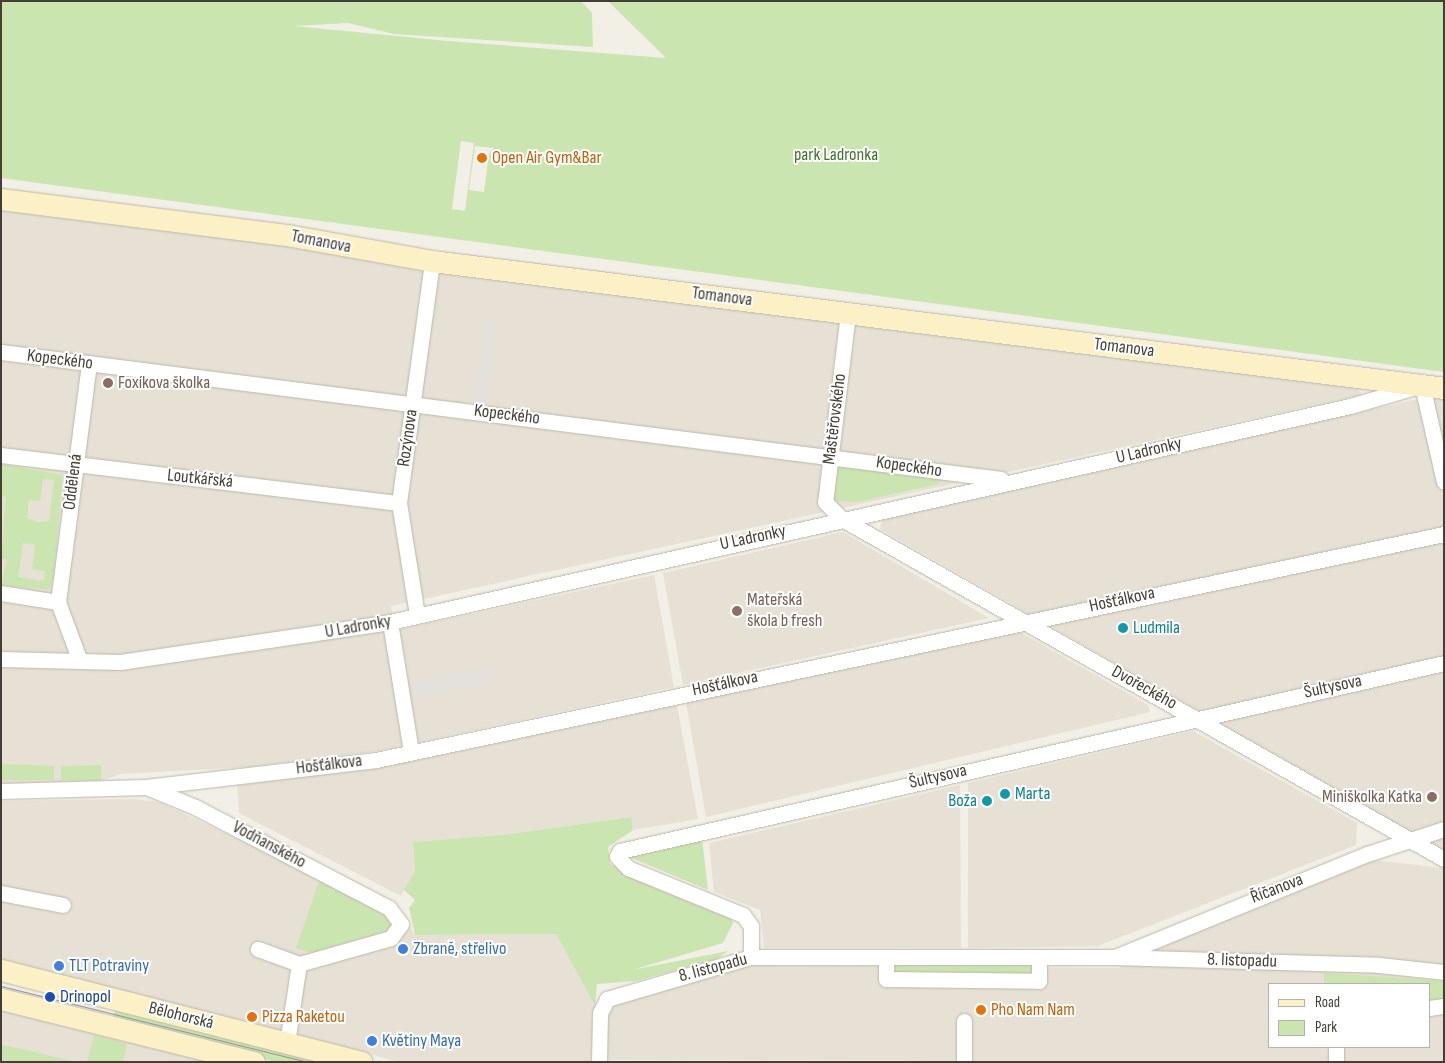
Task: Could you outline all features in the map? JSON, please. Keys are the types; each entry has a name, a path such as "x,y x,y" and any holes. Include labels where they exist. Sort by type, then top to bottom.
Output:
{"street":[{"name":"Tomanova","path":"1,199 292,236 432,261 1444,388"},
{"name":"Rozýnova","path":"417,615 399,503 432,261"},
{"name":"Maštěřovského","path":"842,518 825,502 848,313"},
{"name":"Kopeckého","path":"1,352 831,456 1012,481"},
{"name":"Oddělená","path":"58,602 89,363"},
{"name":"U Ladronky","path":"1,659 120,662 229,649 390,622 842,518 1350,406 1422,385"},
{"path":"1422,385 1444,482"},
{"name":"Loutkářská","path":"1,455 399,503"},
{"name":"Dvořeckého","path":"842,518 1444,859"},
{"name":"Hošťálkova","path":"1,791 146,787 376,760 1023,621 1444,534"},
{"path":"1,593 58,602 80,662"},
{"path":"390,622 411,751"},
{"name":"Šultysova","path":"751,957 751,926 743,915 628,868 618,856 620,851 1196,717 1444,663"},
{"name":"Vodňanského","path":"146,787 195,806 389,908 399,918 397,935 299,964"},
{"name":"Říčanova","path":"1114,958 1164,933 1408,840 1444,830"},
{"path":"1,893 63,905"},
{"path":"258,949 299,964 287,1043"},
{"name":"8. listopadu","path":"599,1062 600,1013 607,999 751,957 1114,958 1379,964 1444,972"},
{"path":"886,957 886,979 1039,981 1039,958"},
{"name":"Bělohorská","path":"1,970 360,1062"},
{"name":"Bělohorská","path":"1,999 254,1062"},
{"path":"1430,1008 1444,1006"},
{"path":"964,1021 964,1062"},
{"path":"1336,1048 1336,1062"}],"shaded area":[{"path":"1,208 1357,386 1362,395 391,606 396,630 654,575 674,687 378,751 251,767 120,774 99,782 1,784"},
{"path":"496,319 486,405 475,403 485,321"},
{"path":"1418,399 1444,399 1444,851 880,529 883,518"},
{"path":"843,532 989,618 683,685 663,573"},
{"path":"1018,631 1148,705 1150,712 706,817 686,702"},
{"path":"492,666 494,682 410,700 407,683"},
{"path":"677,705 698,819 633,830 630,817 510,834 413,842 415,871 401,896 239,813 237,785 383,767"},
{"path":"1193,731 1357,823 1356,845 1098,946 968,948 968,783"},
{"path":"960,785 961,948 764,948 760,910 714,892 709,843"},
{"path":"133,799 159,802 322,879 410,926 415,935 556,934 595,1006 591,1062 400,1062 1,961 1,801"},
{"path":"1373,860 1444,868 1444,1062 607,1060 605,1021 611,1005 745,965 1119,968 1183,933"},
{"path":"1,1009 224,1062 1,1062"}],"green space":[{"name":"park Ladronka","path":"1,1 581,1 592,13 593,47 394,34 348,23 294,26 448,41 666,58 608,1 1444,1 1444,372 1,178","holes":["461,141 474,143 465,211 452,209","475,146 494,148 489,154 484,192 469,190"]},
{"path":"1,464 63,475 53,584 48,590 1,585 7,560 1,558 6,497 1,496","holes":["43,479 54,480 49,521 38,522 27,518 29,500 40,501","23,543 35,545 32,569 45,571 44,581 18,577"]},
{"path":"838,465 936,477 941,480 938,484 858,502 833,501"},
{"path":"1,764 54,766 54,780 1,780"},
{"path":"101,765 101,780 61,780 61,766"},
{"path":"631,817 633,830 608,847 610,864 730,915 733,923 723,943 632,970 728,951 717,959 636,981 597,984 595,1006 556,934 415,935 409,908 415,900 404,890 415,871 413,842 510,834"},
{"path":"702,838 708,890 627,856"},
{"path":"319,881 389,917 392,924 386,931 311,953 296,948"},
{"path":"1032,964 1032,974 895,974 895,965"},
{"path":"1324,973 1444,981 1444,1000 1430,1002 1430,983 1324,983"},
{"path":"117,1003 347,1062 276,1062 112,1022"},
{"path":"94,1035 127,1044 123,1062 87,1062"},
{"path":"1,1045 27,1050 75,1062 1,1062"}],"tram line":[{"path":"1,986 309,1062"}],"place":[{"name":"Open Air Gym&Bar","path":"482,158"},
{"name":"Foxíkova školka","path":"108,383"},
{"name":"Mateřská škola b fresh","path":"737,611"},
{"name":"Ludmila","path":"1123,628"},
{"name":"Marta","path":"1005,794"},
{"name":"Miniškolka Katka","path":"1432,797"},
{"name":"Boža","path":"987,801"},
{"name":"Zbraně, střelivo","path":"403,949"},
{"name":"TLT Potraviny","path":"59,966"},
{"name":"Drinopol","path":"50,997"},
{"name":"Pho Nam Nam","path":"981,1010"},
{"name":"Pizza Raketou","path":"252,1017"},
{"name":"Květiny Maya","path":"372,1041"}]}
